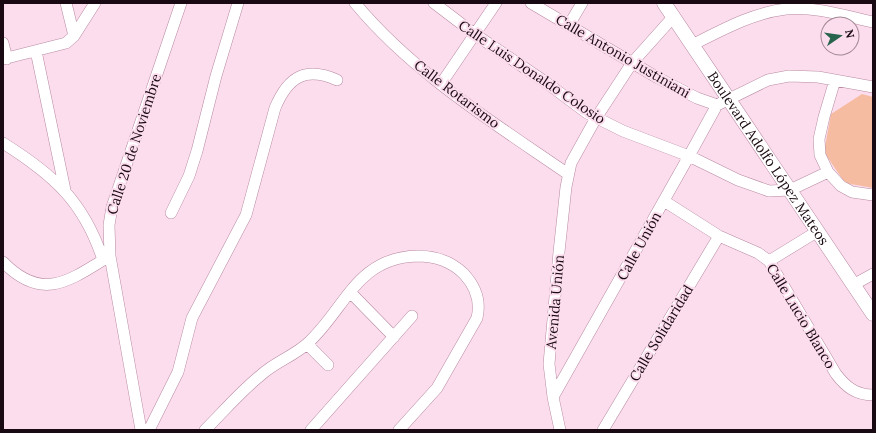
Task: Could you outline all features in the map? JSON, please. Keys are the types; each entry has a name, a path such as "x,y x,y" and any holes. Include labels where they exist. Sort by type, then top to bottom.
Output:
{"main road":[{"name":"Boulevard Adolfo López Mateos","path":"664,3 692,45 723,102 790,190 873,314"}],"street":[{"path":"66,3 74,36"},
{"path":"3,43 5,59 66,43 74,36 94,3"},
{"name":"Calle 20 de Noviembre","path":"141,430 107,258 109,224 112,207 181,3"},
{"path":"171,213 189,176 197,151 216,76 238,3"},
{"name":"Calle Rotarismo","path":"355,3 376,27 441,84 568,174"},
{"name":"Calle Luis Donaldo Colosio","path":"434,3 476,35 596,118 636,136 689,156 759,188 779,192 790,190"},
{"path":"441,84 476,35 496,3"},
{"name":"Calle Antonio Justiniani","path":"531,3 632,63 697,98 723,102"},
{"path":"569,25 582,3"},
{"path":"692,45 734,23 787,8 813,10 873,22"},
{"name":"Avenida Unión","path":"560,430 553,397 549,364 568,174 576,152 632,63 674,16"},
{"path":"36,51 65,190"},
{"path":"149,430 178,372 192,318 246,215 273,114 280,95 291,82 304,75 315,73 337,80"},
{"path":"723,102 777,77 804,75 873,88"},
{"path":"835,80 824,117 819,148 822,160 828,172 846,190 873,195"},
{"name":"Calle Unión","path":"553,397 689,156 723,102"},
{"path":"3,143 65,190 88,222 107,258 78,276 52,285 31,283 10,269 3,262"},
{"path":"790,190 828,172"},
{"name":"Calle Lucio Blanco","path":"664,201 719,236 758,253 769,261 844,385 854,391 873,395"},
{"path":"769,261 818,231"},
{"name":"Calle Solidaridad","path":"602,430 719,236"},
{"path":"205,430 261,374 307,344 360,281 379,265 400,258 427,256 445,261 460,270 468,279 479,300 477,318 437,388 399,430"},
{"path":"853,285 873,274"},
{"path":"350,292 394,337"},
{"path":"311,430 412,316"},
{"path":"307,344 328,365"}],"shaded area":[{"path":"862,94 873,97 873,188 845,183 824,152 831,114"}]}
